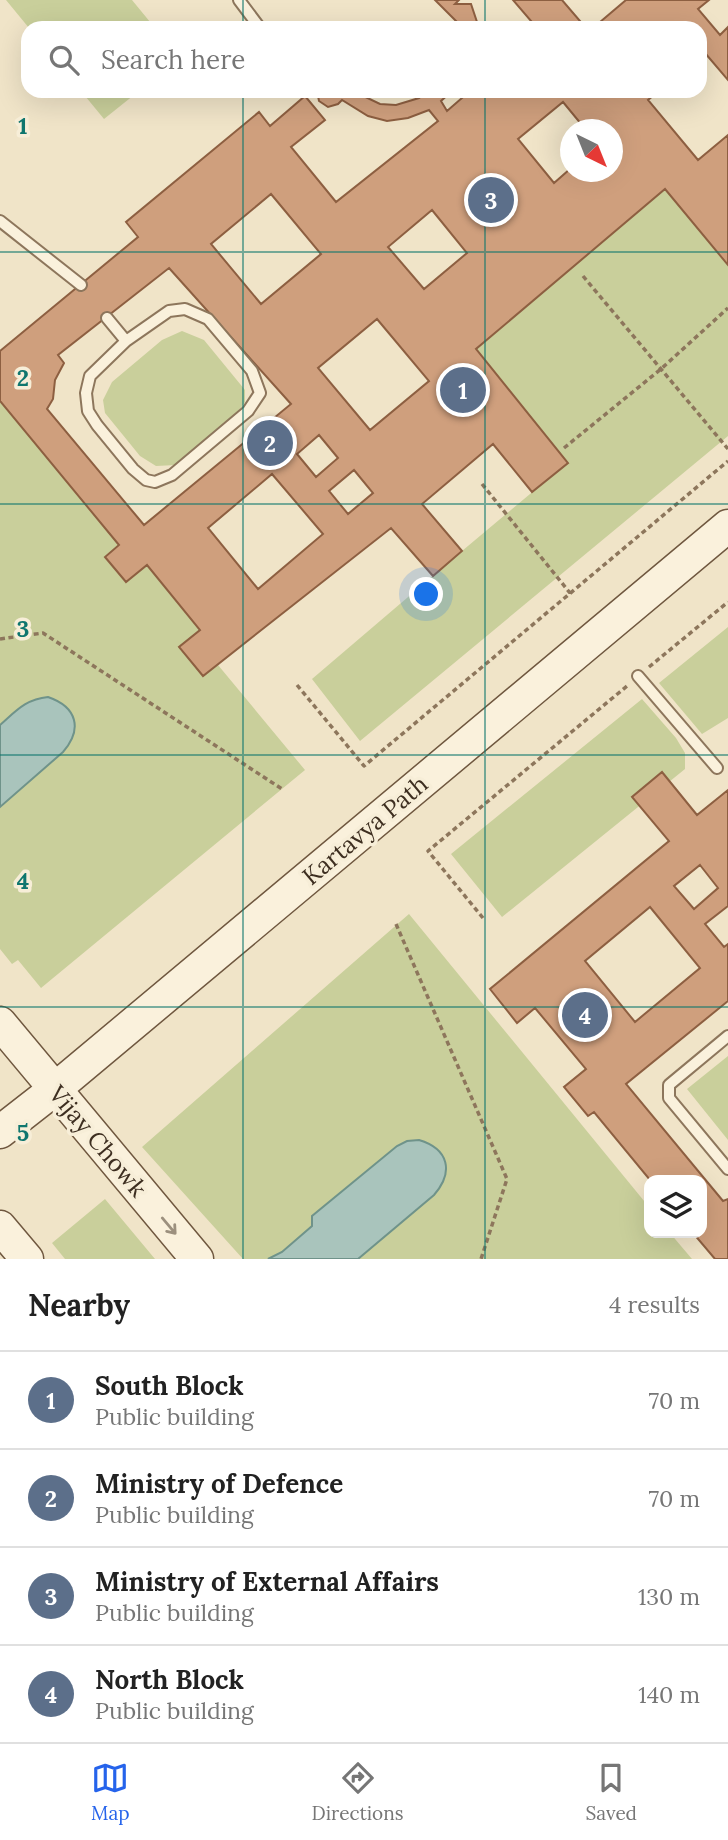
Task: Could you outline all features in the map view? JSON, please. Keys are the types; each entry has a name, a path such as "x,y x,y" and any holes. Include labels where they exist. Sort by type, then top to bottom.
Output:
{"street":[{"name":"Kartavya Path","path":"0,1132 55,1089 728,526"},
{"name":"Vijay Chowk","path":"0,1023 197,1259"},
{"path":"0,1227 27,1259"}],"lane":[{"path":"239,0 255,21"},
{"path":"0,221 81,285"},
{"path":"185,309 208,318 252,371 260,393 248,411 172,475 155,482 146,480 133,468 88,411 86,393 90,376 126,341 169,312 185,309"},
{"path":"107,318 126,341"},
{"path":"638,676 717,768"},
{"path":"728,1037 669,1085 668,1098 728,1170"}],"path":[{"path":"583,276 728,449"},
{"path":"564,448 661,369 728,308"},
{"path":"297,685 364,765 728,461"},
{"path":"482,484 570,593"},
{"path":"483,918 428,851 728,602"},
{"path":"0,639 43,633 282,789"},
{"path":"396,925 508,1179 481,1259"}],"green space":[{"path":"6,0 132,0 149,21 23,21"},
{"path":"87,98 130,98 104,119"},
{"path":"665,189 728,265 728,436 360,741 312,679 567,463 476,349"},
{"path":"182,331 204,340 245,390 245,402 236,415 176,465 156,466 140,456 105,413 103,400 112,382 162,340"},
{"path":"0,401 119,545 105,557 125,582 147,565 200,630 180,648 203,676 218,665 305,770 41,988 18,960 12,964 0,949"},
{"path":"728,627 728,718 702,734 659,683"},
{"path":"642,699 676,738 685,753 685,769 502,917 451,854"},
{"path":"409,914 644,1201 644,1238 674,1238 692,1259 243,1259 142,1147"},
{"path":"728,1056 728,1140 687,1089"},
{"path":"105,1199 155,1259 65,1259 52,1243"}],"water":[{"path":"48,697 58,701 71,713 75,727 73,735 63,752 0,807 0,725 27,703"},
{"path":"419,1140 437,1149 442,1155 446,1170 440,1186 434,1195 358,1259 268,1259 282,1252 312,1226 312,1216 397,1146 407,1141"}],"building":[{"path":"435,0 459,0 455,4 471,4 477,21 456,21"},
{"path":"513,0 562,0 580,21 531,21"},
{"path":"626,0 709,0 698,9 720,35 728,27 728,80 707,55 707,21 601,21"},
{"path":"303,98 307,98 325,120 291,147 336,202 438,121 429,110 408,118 387,121 368,116 342,100 328,107 318,98 368,98 380,104 396,105 419,98 444,98 441,101 447,111 462,98 650,98 648,100 698,160 728,135 728,265 665,189 476,349 568,463 532,492 493,444 422,504 462,551 433,576 391,528 203,676 179,647 200,630 147,565 126,582 105,557 119,545 0,401 0,351 138,237 126,222 259,112 270,126","holes":["271,194 321,254 261,304 211,244","432,210 467,253 424,289 388,247","169,268 291,404 144,525 47,409 53,399 55,380 64,363 58,355","377,319 429,381 370,430 318,368","319,435 338,458 316,477 297,454","354,470 373,493 348,514 329,491","272,474 323,534 258,589 208,528"]},
{"path":"662,772 697,815 728,790 728,906 705,924 724,947 728,944 728,1001 626,1084 701,1175 646,1175 594,1112 588,1116 564,1087 586,1069 535,1008 517,1023 490,989 669,841 632,797","holes":["700,865 718,888 694,909 674,886","650,907 700,968 635,1022 585,961"]},
{"path":"707,1182 723,1201 728,1199 728,1259 715,1259 697,1238 707,1238"}],"place":[{"name":"Ministry of External Affairs","path":"491,200"},
{"name":"South Block","path":"463,390"},
{"name":"Ministry of Defence","path":"270,443"},
{"name":"North Block","path":"585,1015"}]}
